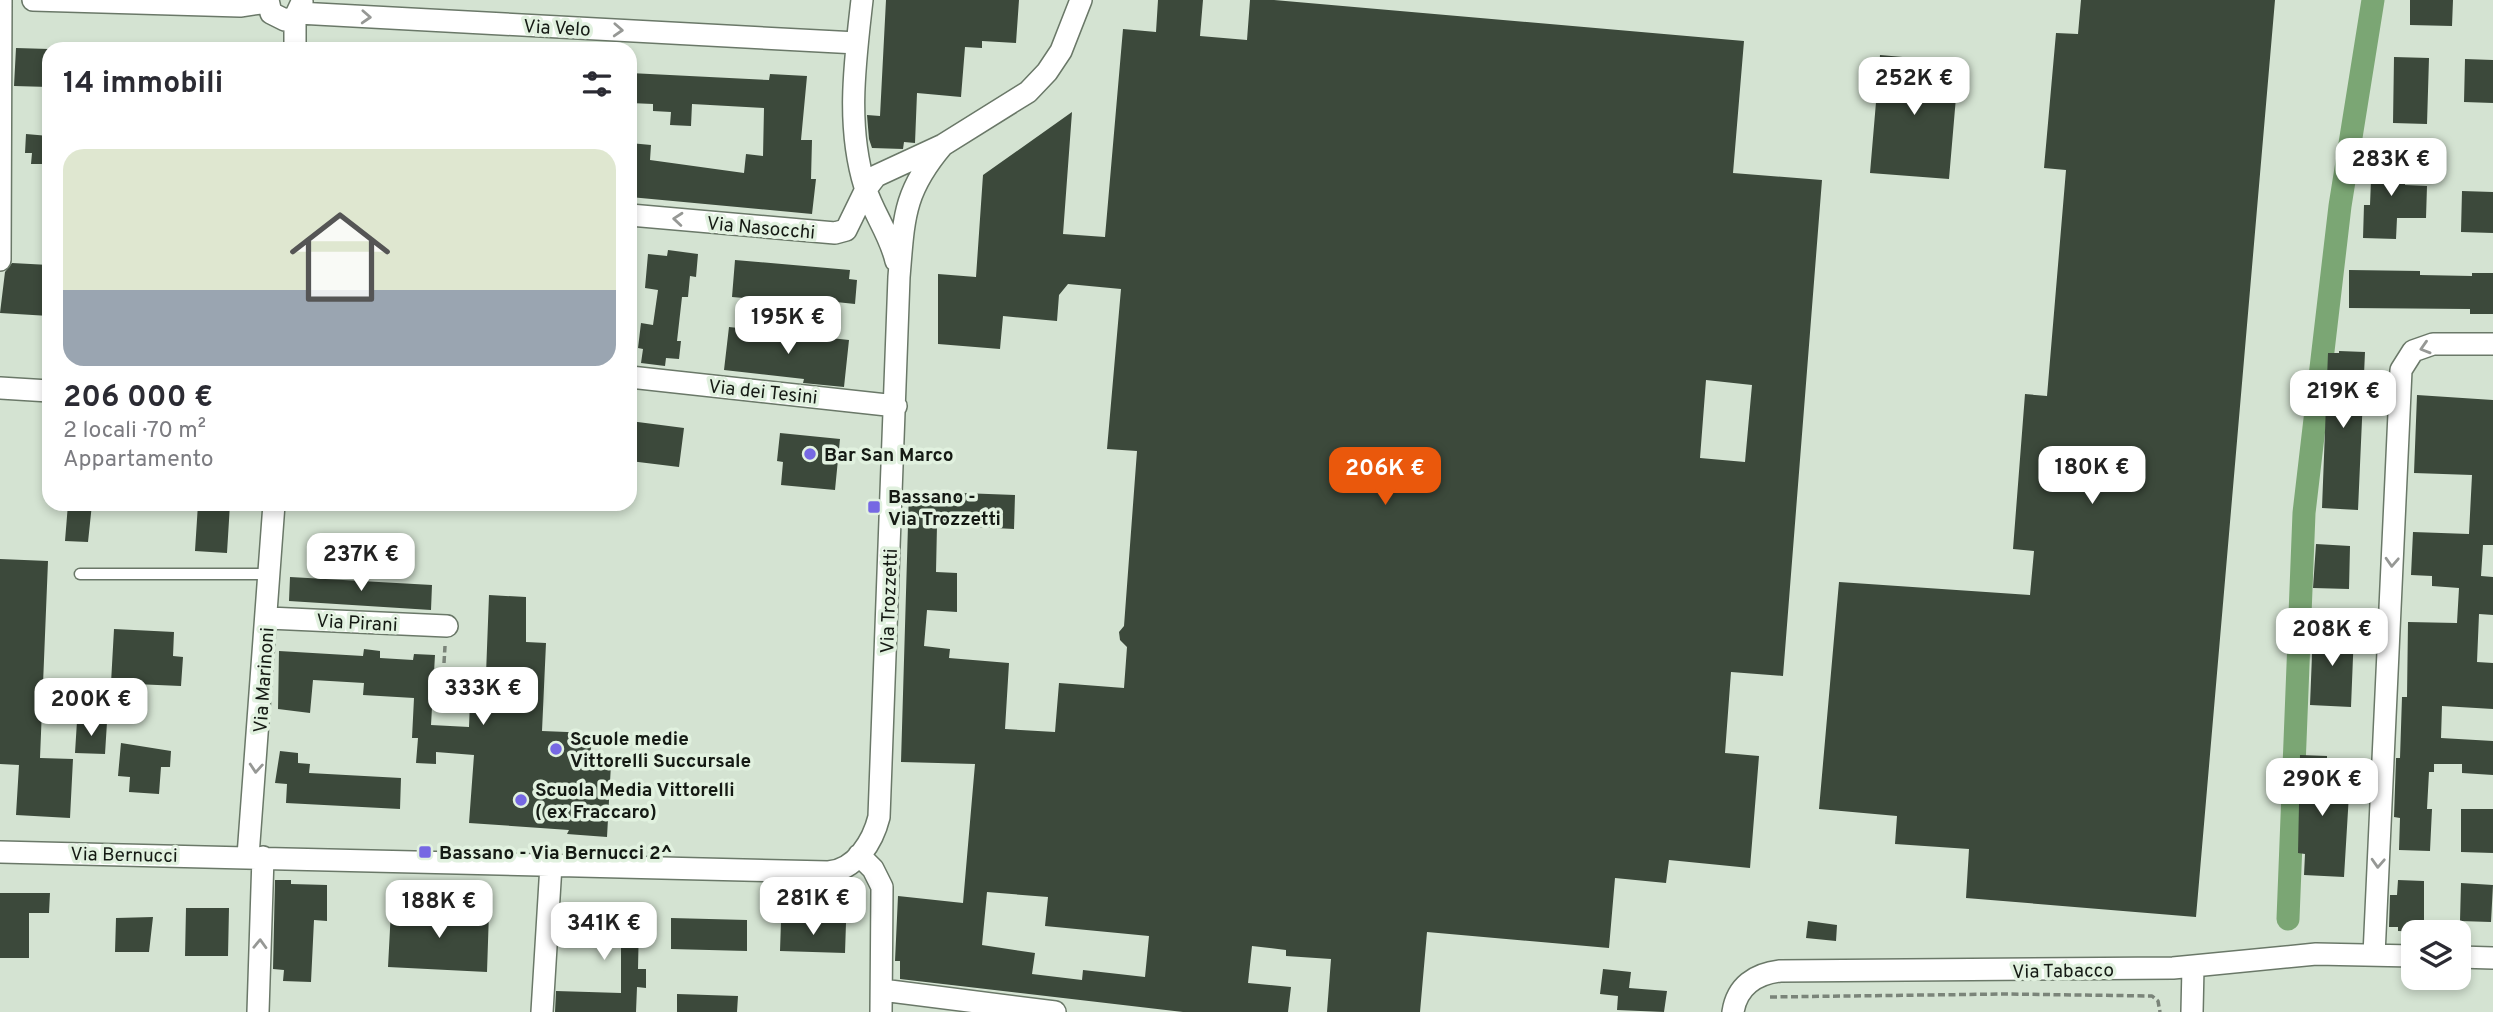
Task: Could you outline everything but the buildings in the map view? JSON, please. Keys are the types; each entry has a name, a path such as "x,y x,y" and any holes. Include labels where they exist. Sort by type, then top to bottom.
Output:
{"street":[{"path":"0,260 1,0"},
{"name":"Via Velo","path":"33,0 240,6 268,1 271,13 280,19 298,10 857,43"},
{"path":"862,0 853,129 866,189 893,245 899,277"},
{"name":"Via Trozzetti","path":"866,189 876,176 943,145 1005,109 1047,72 1061,51 1081,0"},
{"path":"296,42 298,10"},
{"name":"Via Trozzetti","path":"859,855 876,829 879,817 899,277 905,215 912,191 923,169 943,145"},
{"name":"Via Nasocchi","path":"637,216 841,233 850,225 866,189"},
{"path":"2374,955 2401,370 2413,351 2433,344 2493,344"},
{"name":"Via dei Tesini","path":"637,378 896,406"},
{"path":"0,388 42,391"},
{"name":"Via Marinoni","path":"258,1012 256,856 274,511"},
{"name":"Via Pirani","path":"268,618 447,626"},
{"name":"Via Bernucci","path":"0,852 256,856 828,872 845,867 859,855"},
{"path":"859,855 873,869 882,887 881,1012"},
{"path":"542,1012 551,865"},
{"name":"Via Tabacco","path":"1733,1012 1738,993 1746,984 1767,972 2193,967 2316,954 2401,956"},
{"path":"2471,957 2493,958"},
{"path":"2192,1012 2193,967"},
{"path":"882,990 1055,1012"}],"lane":[{"path":"80,574 270,574"}],"path":[{"path":"1761,1000 1768,997 1854,994 2126,995 2152,996 2158,1001 2160,1012"}],"waterway":[{"path":"2288,919 2304,513 2340,206 2373,0"}],"place":[{"name":"Bar San Marco","path":"810,454"},
{"name":"Bassano - Via Trozzetti","path":"874,507"},
{"name":"Scuole medie Vittorelli Succursale","path":"556,749"},
{"name":"Scuola Media Vittorelli ( ex Fraccaro)","path":"521,800"},
{"name":"Bassano - Via Bernucci 2^","path":"425,852"}]}
